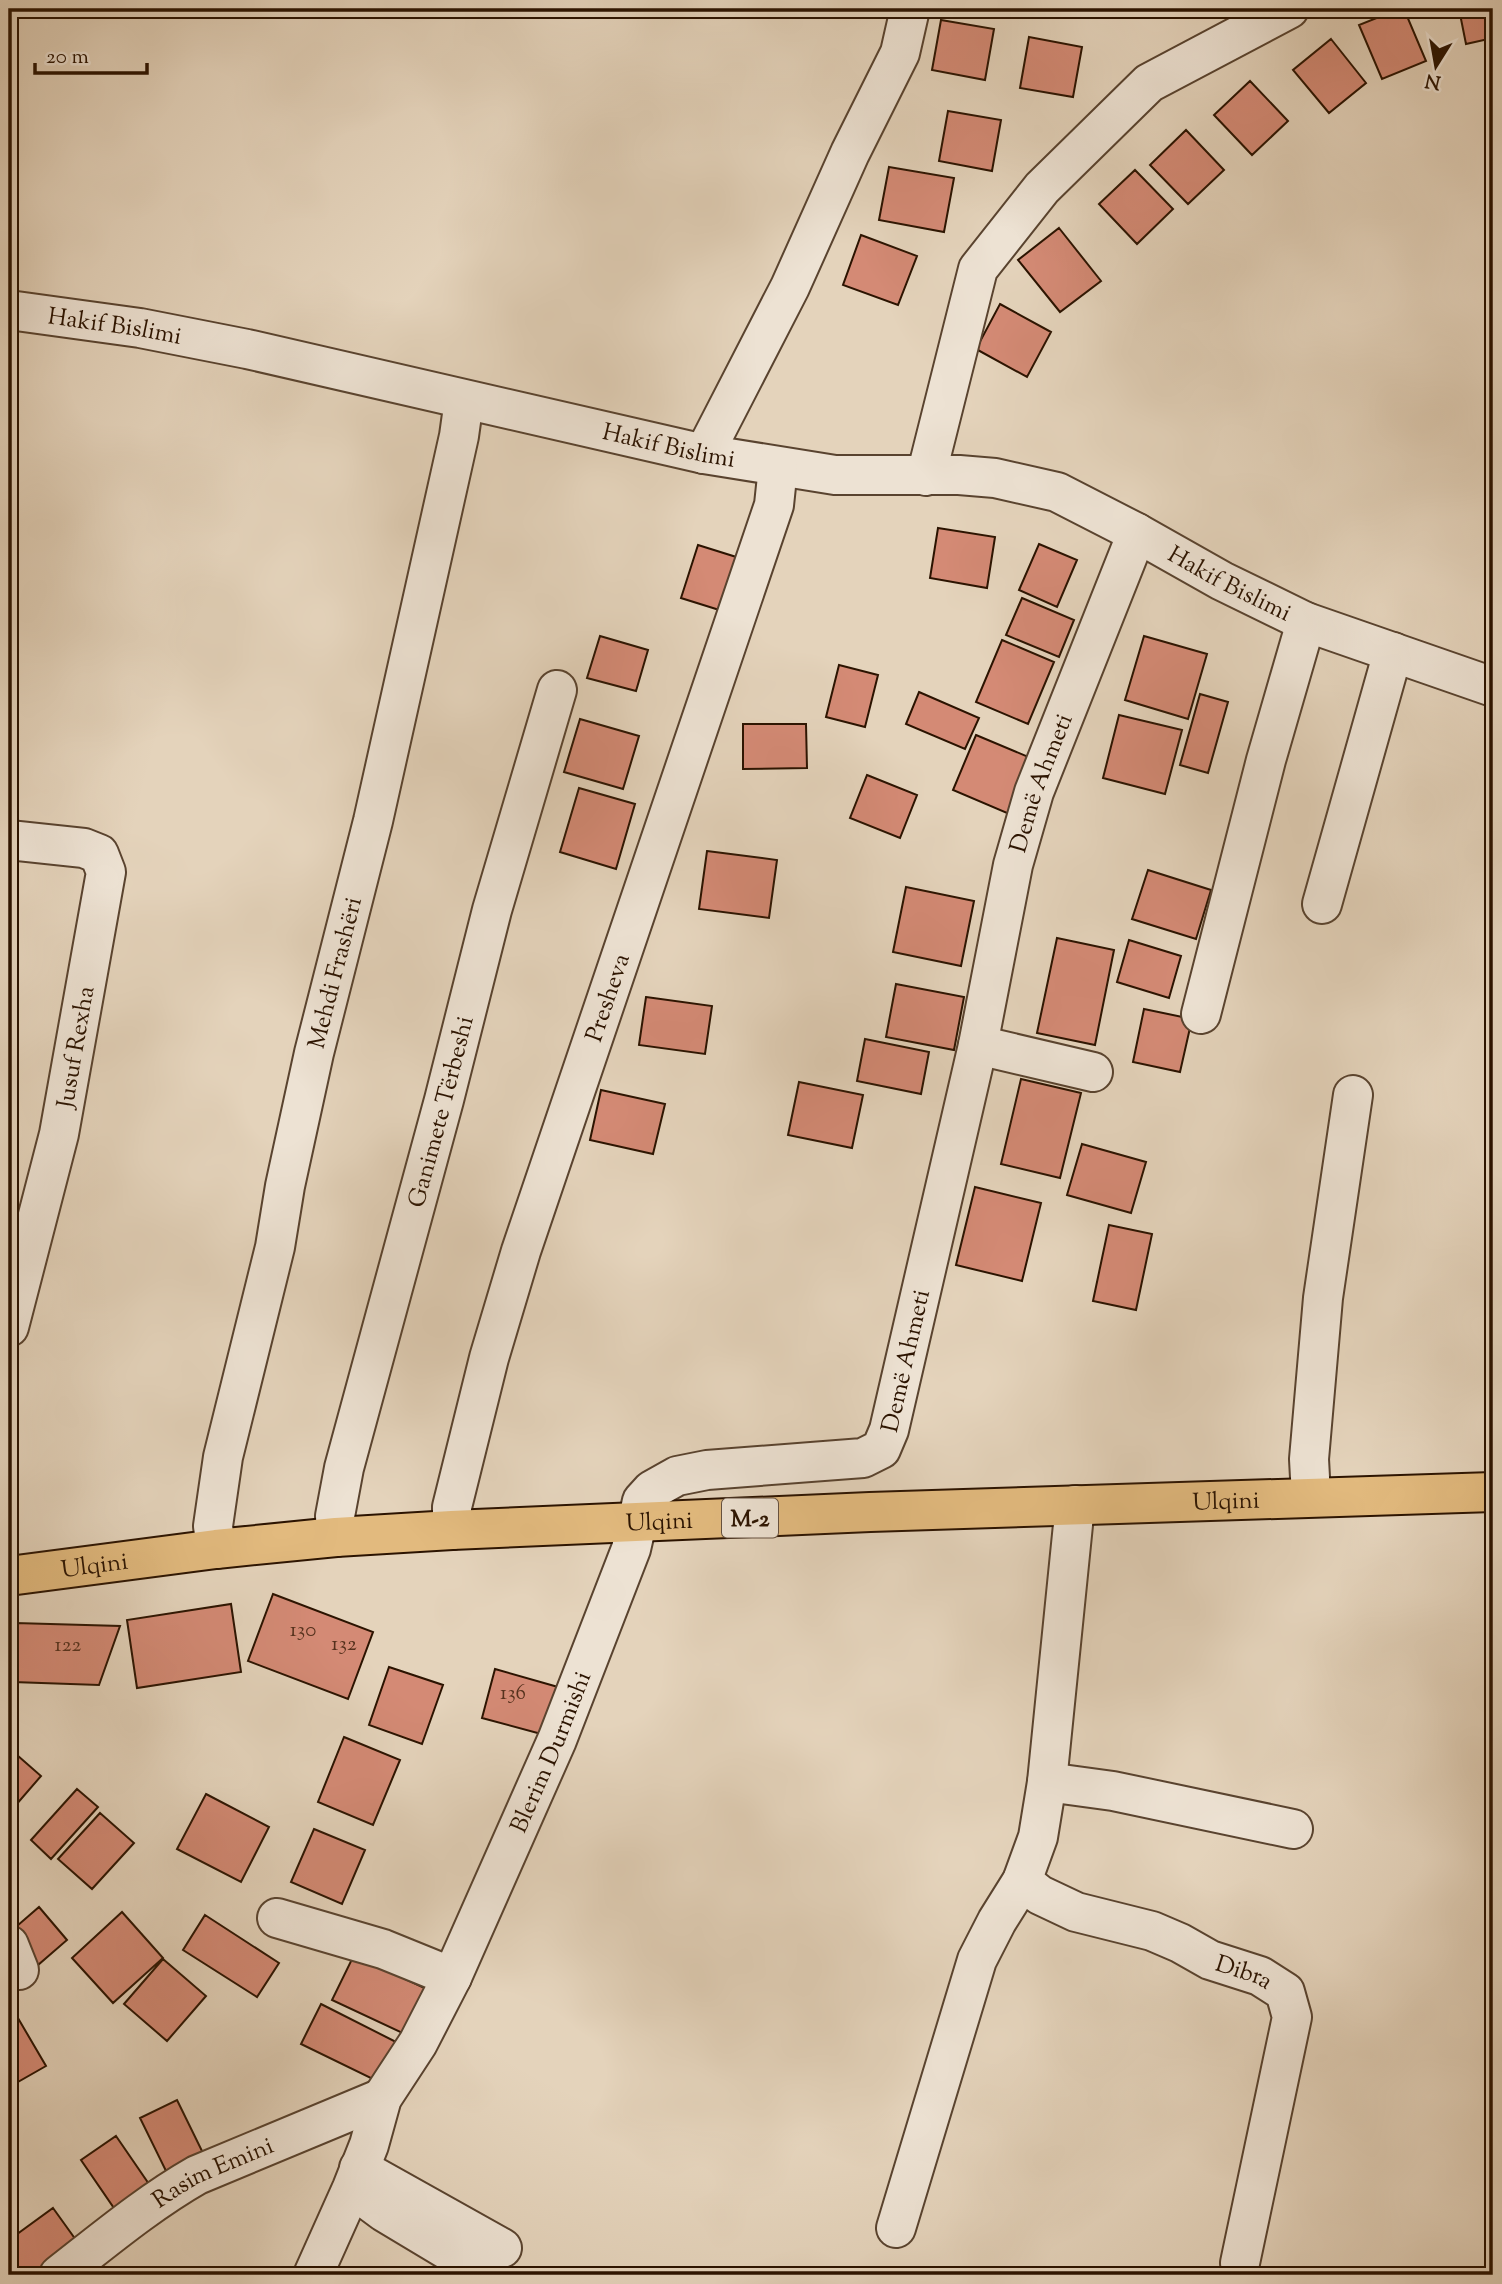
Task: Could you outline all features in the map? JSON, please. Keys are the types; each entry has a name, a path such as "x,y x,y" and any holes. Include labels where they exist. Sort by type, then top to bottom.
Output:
{"main road":[{"name":"Ulqini","path":"9,1576 216,1549 336,1537 452,1530 1311,1496 1493,1492"}],"street":[{"path":"704,454 790,287 850,153 900,53 910,9"},
{"path":"926,476 978,269 1042,188 1149,83 1289,9"},
{"name":"Hakif Bislimi","path":"9,310 140,328 220,344 704,454 778,467 835,474 959,475 1023,483 1057,492 1222,581 1306,622 1493,687"},
{"name":"Mehdi Frashëri","path":"216,1549 214,1525 223,1457 275,1247 285,1186 314,1053 395,726 459,436 464,400"},
{"name":"Presheva","path":"452,1530 452,1507 489,1358 513,1278 774,505 778,467"},
{"name":"Demë Ahmeti","path":"636,1523 642,1501 647,1495 677,1476 707,1470 863,1458 881,1449 889,1430 978,1045 1013,865 1034,792 1136,533"},
{"name":"Hakif Bislimi","path":"1201,1014 1266,760 1306,622"},
{"path":"1322,904 1393,652"},
{"name":"Ganimete Tërbeshi","path":"336,1537 335,1516 344,1468 492,910 557,690"},
{"name":"Jusuf Rexha","path":"9,840 84,848 99,854 106,872 59,1134 9,1327"},
{"path":"978,1045 1093,1072"},
{"path":"1311,1496 1309,1460 1324,1298 1353,1095"},
{"path":"896,2228 977,1960 1022,1881 1038,1837 1047,1782 1075,1505"},
{"name":"Blerim Durmishi","path":"313,2275 356,2178 382,2098 418,2042 452,1977 557,1740 631,1549 636,1523"},
{"path":"1047,1782 1113,1791 1293,1829"},
{"name":"Dibra","path":"1022,1881 1040,1895 1076,1912 1152,1931 1180,1942 1210,1960 1260,1976 1285,1992 1292,2017 1289,2040 1240,2263"},
{"path":"277,1918 383,1949 452,1977"},
{"name":"Rasim Emini","path":"59,2275 126,2222 169,2191 197,2175 382,2098"},
{"path":"356,2178 495,2262"}],"building":[{"path":"1404,9 1426,61 1382,79 1359,25"},
{"path":"1459,9 1493,9 1493,38 1466,44"},
{"path":"941,20 994,29 985,80 932,70"},
{"path":"1029,37 1082,47 1073,97 1020,88"},
{"path":"1331,39 1366,83 1329,113 1293,70"},
{"path":"1250,81 1288,121 1252,155 1214,115"},
{"path":"948,111 1001,120 992,171 939,161"},
{"path":"1186,130 1224,170 1188,204 1150,165"},
{"path":"889,167 954,178 944,232 879,220"},
{"path":"1135,170 1173,209 1137,244 1099,204"},
{"path":"1059,228 1101,281 1060,312 1018,260"},
{"path":"861,235 917,256 898,305 843,285"},
{"path":"1000,304 1051,332 1027,377 976,349"},
{"path":"938,528 995,537 987,588 930,578"},
{"path":"1039,544 1077,560 1057,607 1019,590"},
{"path":"698,545 749,561 732,614 681,598"},
{"path":"1022,598 1074,620 1059,657 1006,635"},
{"path":"600,636 648,650 636,691 587,678"},
{"path":"1144,636 1207,654 1188,719 1125,700"},
{"path":"1002,640 1054,662 1028,724 976,702"},
{"path":"839,665 878,675 865,727 826,717"},
{"path":"919,692 979,718 965,749 906,724"},
{"path":"1200,694 1228,702 1208,773 1180,765"},
{"path":"1119,715 1182,730 1165,794 1103,778"},
{"path":"580,719 639,736 623,789 564,772"},
{"path":"743,724 806,724 807,768 743,769"},
{"path":"976,735 1038,761 1014,816 953,790"},
{"path":"867,775 917,795 900,838 850,818"},
{"path":"579,788 635,804 616,869 560,852"},
{"path":"707,851 777,860 769,918 699,909"},
{"path":"1148,870 1211,890 1196,939 1132,919"},
{"path":"906,887 974,901 961,966 893,952"},
{"path":"1057,938 1114,950 1095,1045 1037,1033"},
{"path":"1129,940 1181,956 1169,998 1117,982"},
{"path":"896,984 964,997 954,1050 886,1037"},
{"path":"646,997 712,1006 705,1054 639,1045"},
{"path":"1144,1009 1192,1019 1180,1072 1133,1062"},
{"path":"865,1039 929,1052 921,1094 857,1081"},
{"path":"1021,1079 1081,1093 1060,1178 1001,1164"},
{"path":"799,1082 863,1095 852,1148 788,1135"},
{"path":"601,1090 665,1104 653,1154 590,1140"},
{"path":"1082,1144 1146,1162 1131,1213 1067,1195"},
{"path":"975,1187 1041,1203 1022,1281 956,1265"},
{"path":"1109,1225 1152,1234 1136,1310 1093,1301"},
{"path":"273,1594 373,1632 348,1699 248,1661"},
{"path":"231,1604 241,1672 137,1688 127,1620"},
{"path":"15,1623 120,1626 99,1685 13,1682"},
{"path":"389,1667 443,1685 422,1744 369,1725"},
{"path":"495,1669 558,1687 545,1735 482,1718"},
{"path":"344,1737 400,1760 373,1825 318,1802"},
{"path":"9,1748 41,1776 9,1813"},
{"path":"77,1789 98,1807 51,1859 31,1840"},
{"path":"206,1794 269,1827 241,1882 177,1849"},
{"path":"100,1813 134,1843 92,1889 58,1859"},
{"path":"314,1829 365,1850 342,1904 291,1882"},
{"path":"39,1907 67,1940 38,1965 10,1932"},
{"path":"122,1912 163,1958 113,2003 72,1958"},
{"path":"205,1915 279,1963 257,1997 183,1950"},
{"path":"354,1955 431,1991 409,2036 332,2000"},
{"path":"163,1959 206,1996 167,2041 124,2004"},
{"path":"321,2004 402,2045 383,2084 301,2044"},
{"path":"15,2013 46,2066 9,2087 9,2017"},
{"path":"177,2100 203,2153 166,2171 140,2118"},
{"path":"116,2136 151,2187 116,2211 81,2160"},
{"path":"53,2208 81,2247 43,2275 13,2275 9,2269 9,2240"}]}
